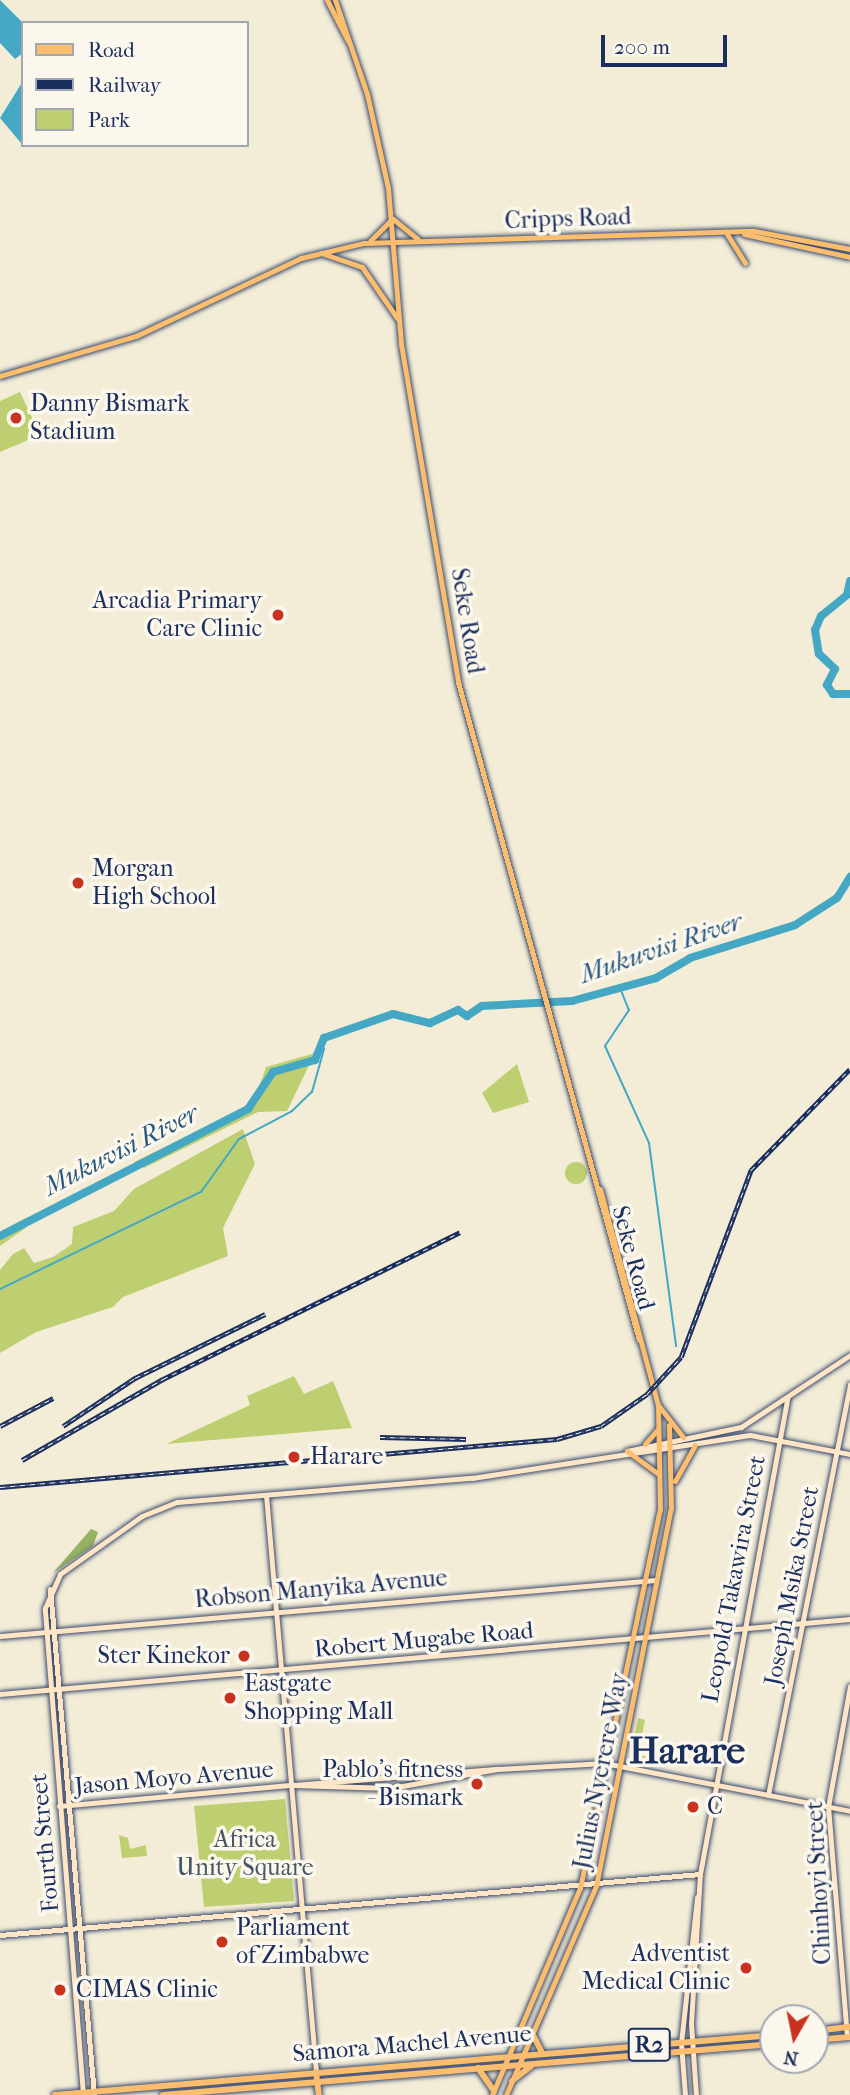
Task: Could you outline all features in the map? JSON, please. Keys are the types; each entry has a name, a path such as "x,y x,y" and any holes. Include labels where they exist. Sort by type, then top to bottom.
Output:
{"highway":[{"path":"829,2029 848,2027"},
{"path":"533,2035 542,2052"},
{"name":"Samora Machel Avenue","path":"55,2095 509,2054 759,2036"},
{"path":"829,2039 849,2037"},
{"name":"Samora Machel Avenue","path":"163,2095 759,2045"},
{"path":"512,2081 540,2063"},
{"path":"477,2067 493,2093"},
{"path":"316,2072 319,2095"}],"main road":[{"name":"Seke Road","path":"327,0 355,53"},
{"name":"Seke Road","path":"335,0 355,53 393,218 399,321 458,682 658,1405"},
{"path":"364,243 393,218 421,240"},
{"name":"Cripps Road","path":"0,376 136,336 318,253 364,243 394,240 783,233 850,248"},
{"path":"727,234 746,263"},
{"name":"Cripps Road","path":"743,234 850,257"},
{"path":"318,253 362,267 399,321"},
{"path":"627,1451 658,1441 741,1427 850,1355"},
{"name":"Joseph Msika Street","path":"768,1795 850,1384"},
{"name":"Leopold Takawira Street","path":"685,2095 681,2043 712,1783 787,1398"},
{"path":"658,1405 669,1425 684,1437"},
{"name":"Julius Nyerere Way","path":"493,2093 580,1888 604,1763 634,1639 645,1580 661,1477 658,1405"},
{"name":"Julius Nyerere Way","path":"506,2095 596,1886 674,1483 669,1425"},
{"path":"645,1444 657,1429"},
{"path":"94,2093 71,1805 50,1589 60,1574 159,1507 522,1472 627,1451 659,1450 750,1435 850,1454"},
{"path":"674,1483 695,1445"},
{"path":"627,1451 647,1460 661,1477"},
{"path":"266,1495 316,2072"},
{"name":"Robson Manyika Avenue","path":"0,1636 656,1580"},
{"name":"Fourth Street","path":"50,1589 47,1632 50,1689 83,2093"},
{"name":"Robert Mugabe Road","path":"0,1694 850,1619"},
{"name":"Chinhoyi Street","path":"849,2037 828,1807 850,1686"},
{"name":"Jason Moyo Avenue","path":"59,1806 498,1769 604,1763 850,1811"},
{"name":"Jason Moyo Avenue","path":"292,1786 391,1788 498,1769"},
{"path":"0,1935 303,1913 580,1888 700,1874"},
{"name":"Leopold Takawira Street","path":"696,2095 691,2042 698,1892"}],"green space":[{"name":"Danny Bismark Stadium","path":"20,392 40,435 0,452 0,401"},
{"path":"315,1053 287,1111 258,1112 144,1168 134,1162 253,1104 266,1067"},
{"path":"517,1064 529,1102 493,1113 482,1093"},
{"path":"243,1129 255,1164 223,1228 228,1256 123,1297 113,1307 36,1332 0,1353 0,1270 13,1254 24,1248 34,1263 53,1257 72,1244 73,1227 114,1211 134,1189"},
{"path":"576,1162 584,1165 587,1173 584,1181 576,1184 568,1181 565,1173 568,1165"},
{"path":"26,1218 27,1227 0,1246 0,1232"},
{"path":"294,1376 304,1394 333,1381 352,1428 166,1444 250,1405 247,1396"},
{"path":"91,1529 98,1532 93,1546 53,1573"},
{"path":"638,1718 645,1720 639,1749 632,1748"},
{"path":"635,1754 669,1761 668,1767 634,1760"},
{"name":"Africa Unity Square","path":"285,1799 294,1901 204,1907 194,1806"},
{"path":"119,1835 128,1838 130,1849 146,1845 147,1856 122,1858"}],"water":[{"path":"0,0 21,21 21,54 15,59 0,43"},
{"path":"21,84 21,143 0,118"}],"waterway":[{"name":"Mukuvisi River","path":"850,581 847,595 821,616 815,630 819,654 835,669 827,685 833,694 850,694"},
{"name":"Mukuvisi River","path":"0,1236 248,1109 273,1072 315,1060 324,1038 393,1014 430,1023 458,1010 467,1016 482,1006 572,1001 656,978 690,958 795,925 837,898 850,877"},
{"path":"620,988 629,1010 605,1046 649,1143 676,1346"},
{"path":"0,1289 201,1192 239,1139 292,1111 312,1092 324,1049"}],"railway":[{"path":"0,1487 557,1439 601,1426 647,1394 681,1357 751,1170 850,1069"},
{"path":"22,1460 163,1379 460,1232"},
{"path":"63,1426 135,1378 265,1314"},
{"path":"0,1426 53,1398"},
{"path":"380,1437 466,1439"}],"place":[{"name":"Danny Bismark Stadium","path":"16,418"},
{"name":"Arcadia Primary Care Clinic","path":"278,615"},
{"name":"Morgan High School","path":"78,883"},
{"name":"Harare","path":"294,1457"},
{"name":"Ster Kinekor","path":"244,1656"},
{"name":"Eastgate Shopping Mall","path":"230,1698"},
{"name":"Pablo’s fitness - Bismark","path":"477,1784"},
{"name":"C","path":"693,1807"},
{"name":"Parliament of Zimbabwe","path":"222,1942"},
{"name":"Adventist Medical Clinic","path":"746,1968"},
{"name":"CIMAS Clinic","path":"60,1990"}],"district":[{"name":"Harare","path":"687,1751"}]}
